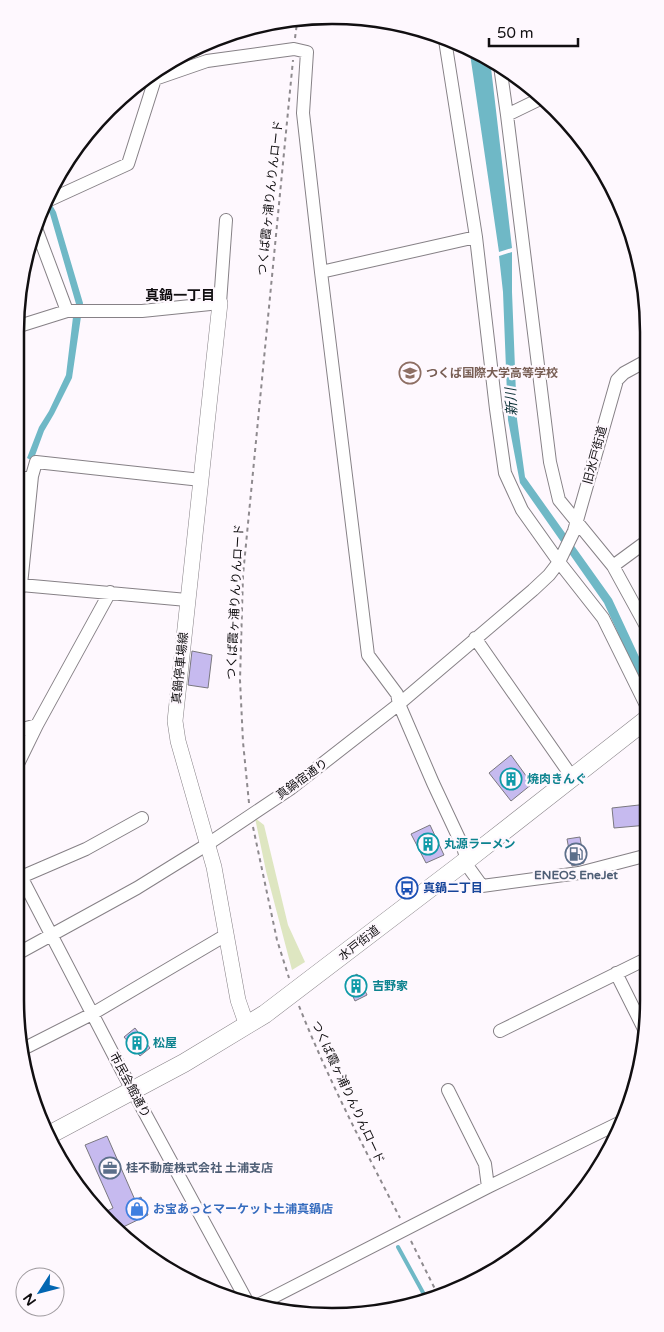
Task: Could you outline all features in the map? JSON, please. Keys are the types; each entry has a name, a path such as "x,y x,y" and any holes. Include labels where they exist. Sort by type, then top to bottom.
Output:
{"highway":[{"name":"水戸街道","path":"54,1132 133,1091 247,1026 294,993 640,725"}],"main road":[{"name":"真鍋停車場線","path":"220,303 175,721 178,741 214,867 238,1000 247,1026"}],"street":[{"path":"446,45 476,237 505,473 522,510 561,557 603,618 640,691"},
{"path":"158,78 207,62 294,49 307,52 303,113 368,655 398,694 399,704 463,847 469,868 482,886 579,873 640,857"},
{"path":"501,75 550,462 559,500 575,527 613,566 640,615"},
{"path":"55,197 128,164 155,80"},
{"path":"507,115 536,101"},
{"path":"24,325 67,311 142,311 220,303 226,220"},
{"path":"39,236 67,311"},
{"path":"321,272 476,237"},
{"name":"旧水戸街道","path":"561,557 575,527 617,380 624,373 640,366"},
{"path":"24,555 32,476 36,462 201,480"},
{"path":"24,479 32,476"},
{"path":"613,566 640,546"},
{"name":"真鍋宿通り","path":"24,950 137,888 208,844 349,744 534,590 549,575 561,557"},
{"path":"24,585 187,600"},
{"path":"24,752 110,592"},
{"path":"476,638 572,777"},
{"path":"24,728 37,725"},
{"path":"24,876 86,849 142,818"},
{"name":"市民会館通り","path":"24,883 133,1091 244,1295"},
{"path":"27,1047 92,1014 226,935"},
{"path":"500,1031 640,962"},
{"path":"616,973 640,1021"},
{"path":"448,1090 485,1164 488,1187"},
{"path":"266,1301 488,1187 613,1126"}],"path":[{"name":"つくば霞ヶ浦りんりんロード","path":"297,26 243,574 240,680 243,742 251,815 278,940 294,993 318,1054 342,1105 436,1290"}],"green space":[{"path":"255,818 264,825 288,925 305,962 292,970 266,871"}],"water":[{"path":"470,57 491,68 512,248 499,252"},
{"path":"52,205 56,212 83,303 72,378 44,431 33,461 27,458 39,427 49,411 66,375 76,304 48,211"},
{"name":"新川","path":"512,252 517,419 525,477 612,599 640,659 640,681 604,603 520,483 508,420 503,292 499,256"}],"building":[{"path":"192,651 212,655 208,688 188,685"},
{"name":"焼肉きんぐ","path":"511,755 532,784 511,801 489,773"},
{"path":"640,805 640,826 614,828 612,808"},
{"name":"丸源ラーメン","path":"430,825 444,855 426,863 411,834"},
{"path":"580,837 584,863 572,866 567,839"},
{"name":"吉野家","path":"357,974 367,995 355,1001 346,981"},
{"name":"松屋","path":"135,1028 150,1048 140,1056 124,1037"},
{"path":"107,1136 135,1200 141,1197 148,1215 123,1227 107,1211 113,1208 85,1145"}],"waterway":[{"path":"398,1247 424,1294"}],"place":[{"name":"つくば国際大学高等学校","path":"410,373"},
{"name":"焼肉きんぐ","path":"511,779"},
{"name":"丸源ラーメン","path":"428,844"},
{"name":"ENEOS EneJet","path":"576,854"},
{"name":"真鍋二丁目","path":"407,888"},
{"name":"吉野家","path":"356,986"},
{"name":"松屋","path":"137,1043"},
{"name":"桂不動産株式会社 土浦支店","path":"110,1168"},
{"name":"お宝あっとマーケット土浦真鍋店","path":"137,1209"}],"district":[{"name":"真鍋一丁目","path":"180,295"}]}
